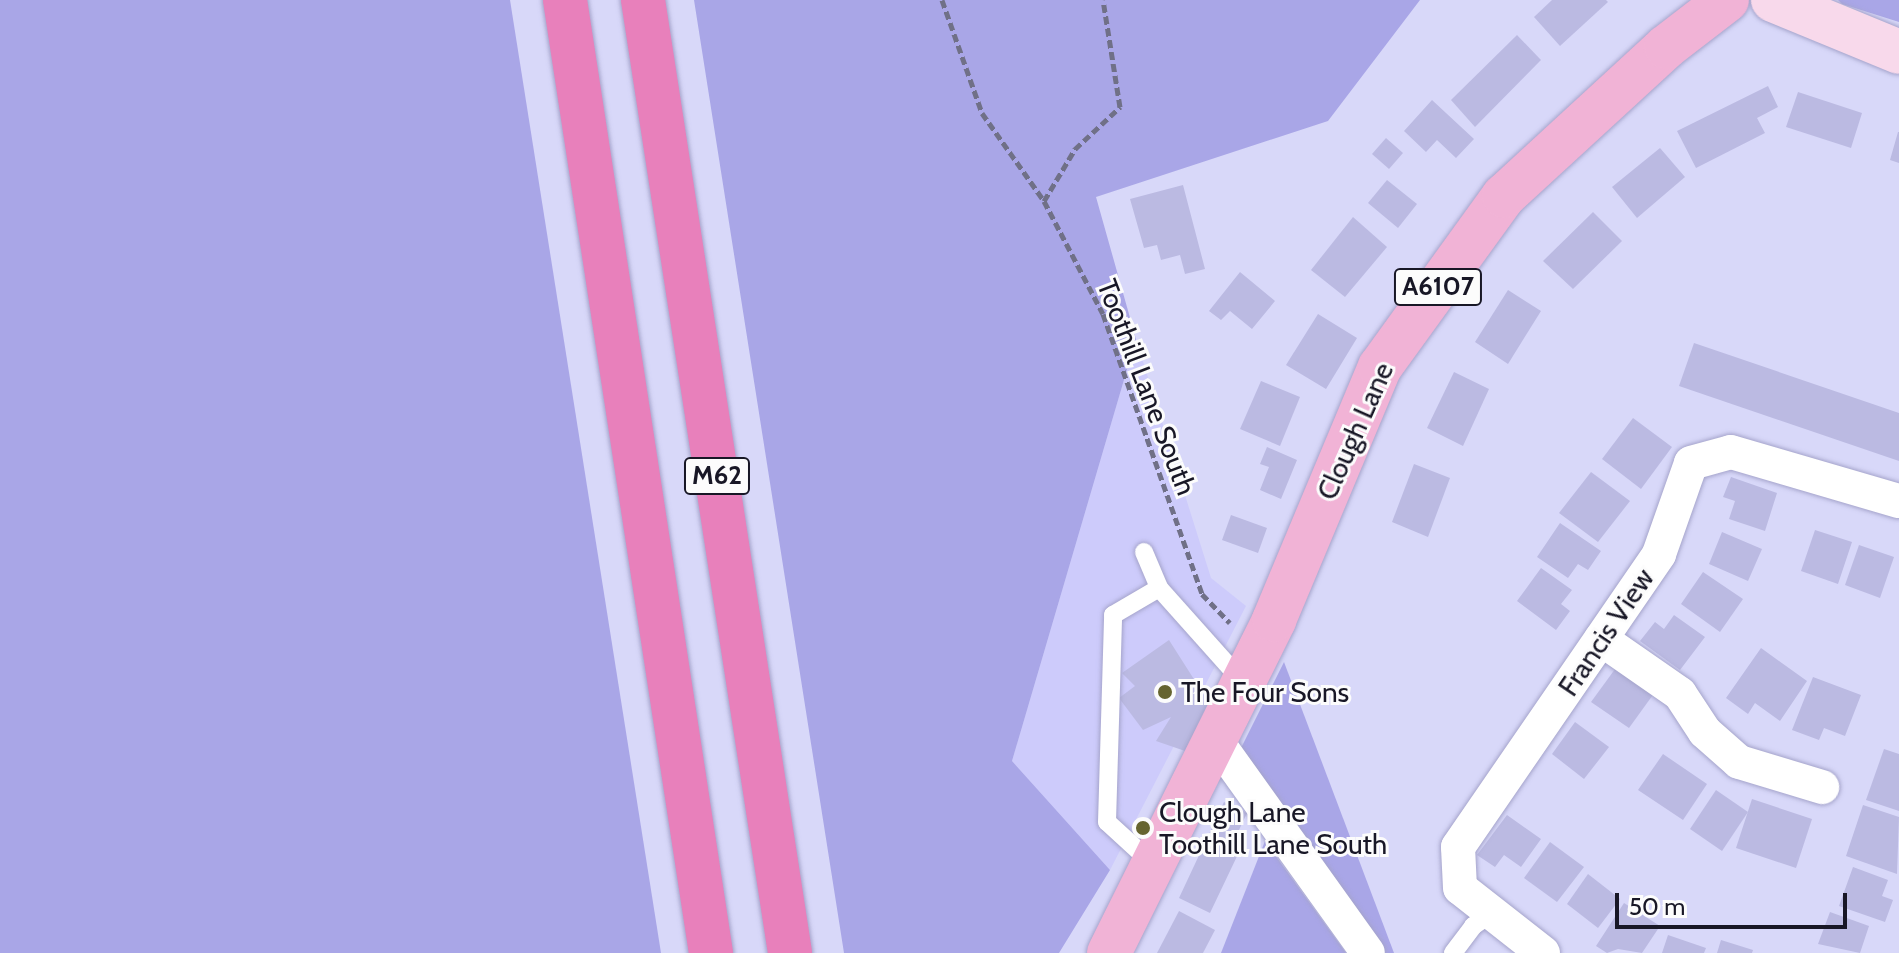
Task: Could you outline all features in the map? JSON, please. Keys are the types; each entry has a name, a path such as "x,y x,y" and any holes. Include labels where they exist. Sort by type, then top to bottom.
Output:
{"highway":[{"name":"M62","path":"565,0 711,953"},
{"name":"M62","path":"643,0 790,953"}],"main road":[{"name":"Clough Lane","path":"1109,953 1252,668 1380,367 1504,196 1666,47 1727,0"}],"street":[{"path":"1773,0 1899,52"},
{"name":"Francis View","path":"1543,953 1460,888 1458,847 1659,554 1691,463 1731,452 1899,501"},
{"path":"1601,639 1680,694 1705,732 1739,762 1822,787"},
{"path":"1217,742 1368,953"}],"lane":[{"path":"1144,552 1159,588 1252,668"},
{"path":"1155,866 1107,822 1113,615 1159,588"},
{"path":"1453,953 1473,926 1492,913"}],"path":[{"name":"Toothill Lane South","path":"942,0 982,113 1044,201 1103,314 1202,594 1252,668"},
{"path":"1044,201 1075,149 1120,107 1103,0"}],"shaded area":[{"path":"0,0 510,0 661,953 0,953"},
{"path":"694,0 1420,0 1328,121 1096,197 1136,339 1012,761 1110,870 1059,953 844,953"},
{"path":"1838,0 1899,0 1899,22 1842,4"},
{"path":"1136,339 1211,578 1246,606 1110,870 1012,761"},
{"path":"1284,662 1394,953 1381,953 1236,758"},
{"path":"1265,841 1346,953 1221,953"}],"building":[{"path":"1552,0 1608,2 1560,46 1534,17"},
{"path":"1517,35 1541,60 1475,127 1451,100"},
{"path":"1768,86 1778,107 1757,118 1765,133 1696,168 1677,131"},
{"path":"1798,92 1862,113 1851,148 1786,127"},
{"path":"1432,100 1474,139 1456,158 1437,140 1426,152 1404,131"},
{"path":"1899,132 1899,163 1890,160"},
{"path":"1386,138 1403,153 1389,169 1372,154"},
{"path":"1660,148 1685,177 1637,218 1612,187"},
{"path":"1387,180 1417,204 1398,228 1368,203"},
{"path":"1183,185 1205,269 1185,274 1180,255 1161,260 1157,245 1144,248 1130,199"},
{"path":"1593,212 1622,241 1573,289 1543,261"},
{"path":"1353,217 1387,247 1345,297 1311,270"},
{"path":"1240,272 1275,301 1252,329 1230,311 1221,320 1209,311"},
{"path":"1508,290 1541,311 1508,364 1475,342"},
{"path":"1318,314 1357,338 1326,389 1286,365"},
{"path":"1694,343 1899,413 1899,461 1679,386"},
{"path":"1454,372 1489,389 1463,446 1427,428"},
{"path":"1261,381 1300,397 1280,446 1240,429"},
{"path":"1633,418 1672,447 1641,489 1602,459"},
{"path":"1267,447 1297,460 1281,499 1260,490 1269,467 1260,464"},
{"path":"1414,464 1450,478 1428,537 1392,522"},
{"path":"1591,472 1630,501 1598,542 1559,513"},
{"path":"1731,477 1777,493 1765,531 1729,519 1735,501 1723,497"},
{"path":"1231,515 1267,528 1258,553 1222,540"},
{"path":"1560,523 1601,551 1588,570 1578,564 1568,578 1537,557"},
{"path":"1815,530 1852,542 1838,584 1801,571"},
{"path":"1722,532 1762,549 1748,581 1709,564"},
{"path":"1859,545 1894,557 1880,598 1845,585"},
{"path":"1541,568 1572,590 1561,604 1570,611 1556,630 1517,601"},
{"path":"1703,572 1743,599 1720,632 1681,604"},
{"path":"1674,615 1705,637 1680,670 1640,641 1655,622 1664,629"},
{"name":"The Four Sons","path":"1169,640 1211,706 1188,752 1156,741 1171,717 1143,730 1119,698 1135,686 1122,673"},
{"path":"1761,648 1807,681 1780,721 1755,703 1748,714 1726,698"},
{"path":"1618,665 1655,692 1629,728 1591,702"},
{"path":"1813,677 1861,695 1845,736 1824,728 1819,740 1792,730"},
{"path":"1575,722 1609,747 1584,779 1552,754"},
{"path":"1884,749 1899,754 1899,811 1866,800"},
{"path":"1663,754 1707,784 1683,820 1638,790"},
{"path":"1716,790 1748,812 1722,851 1690,829"},
{"path":"1752,799 1812,819 1796,868 1736,848"},
{"path":"1224,802 1247,813 1231,847 1240,850 1210,913 1179,898"},
{"path":"1863,805 1899,817 1897,874 1846,856"},
{"path":"1507,815 1541,839 1521,867 1504,855 1495,867 1477,855"},
{"path":"1550,842 1584,867 1557,902 1524,878"},
{"path":"1853,867 1888,880 1882,896 1893,900 1885,922 1839,906"},
{"path":"1588,874 1620,899 1598,928 1567,904"},
{"path":"1624,903 1660,926 1642,953 1618,949 1607,953 1596,946"},
{"path":"1179,911 1215,930 1203,953 1157,953"},
{"path":"1830,912 1869,926 1860,953 1818,944"},
{"path":"1668,935 1706,948 1704,953 1662,953"},
{"path":"1721,940 1753,950 1752,953 1717,953"}],"place":[{"name":"The Four Sons","path":"1165,692"},
{"name":"Clough Lane Toothill Lane South","path":"1143,828"}]}
